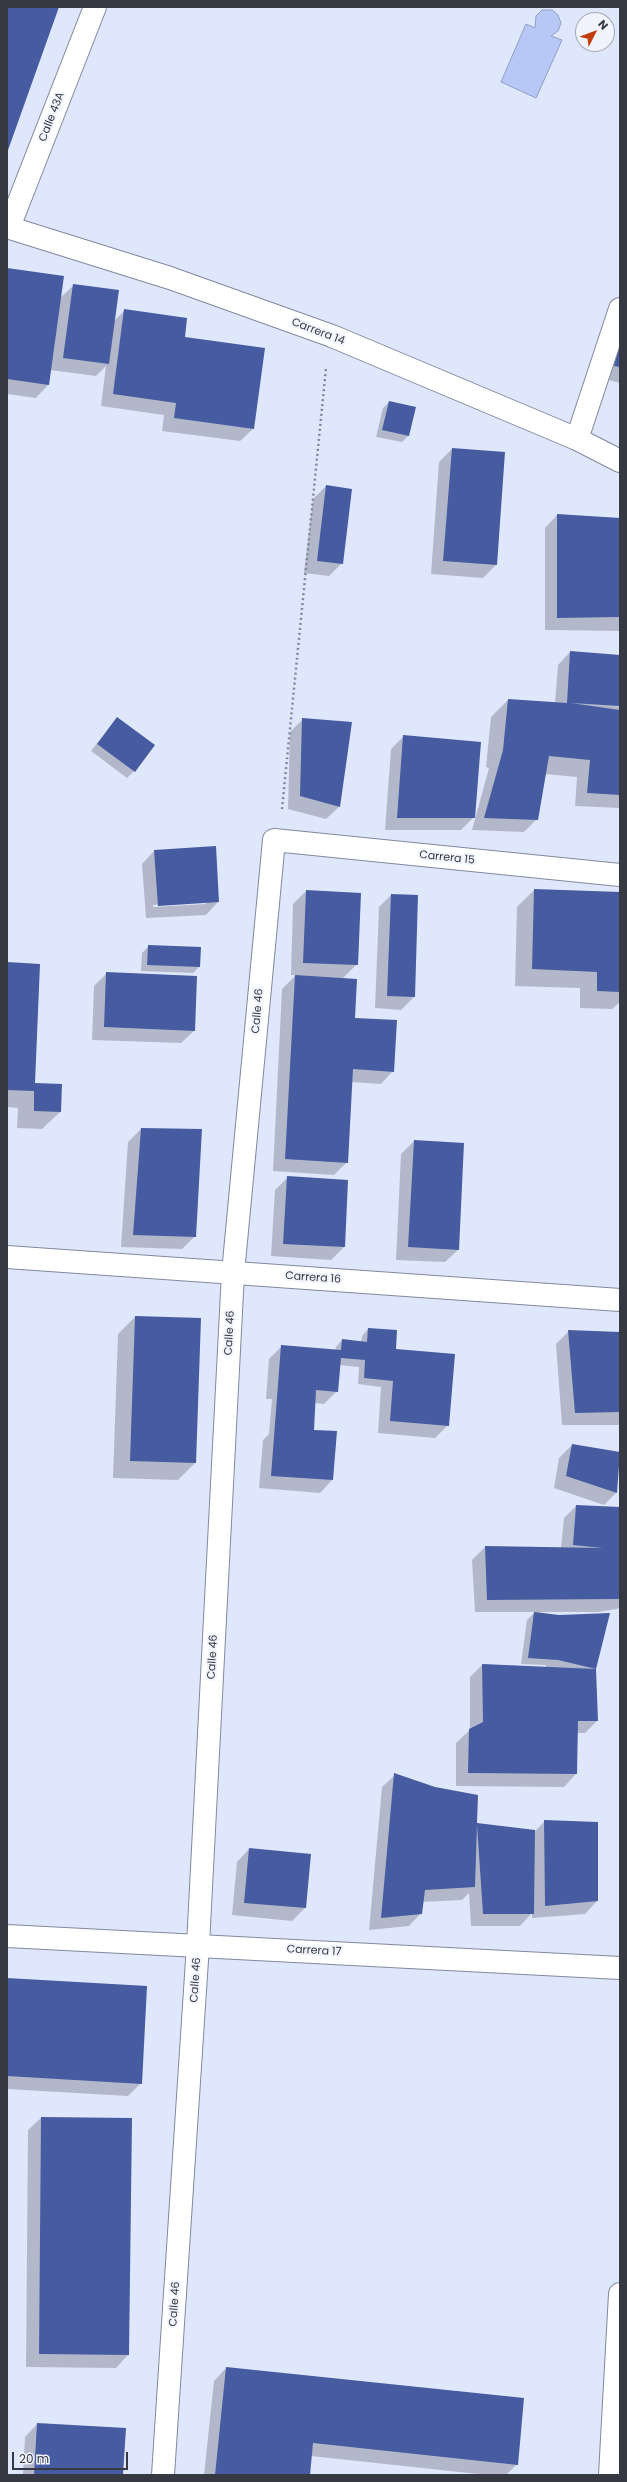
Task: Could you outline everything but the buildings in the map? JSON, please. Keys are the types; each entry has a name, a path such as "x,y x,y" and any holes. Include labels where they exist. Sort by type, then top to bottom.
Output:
{"street":[{"name":"Calle 43A","path":"8,227 95,7"},
{"name":"Carrera 14","path":"8,227 170,278 332,336 577,439 620,461"},
{"path":"577,439 620,309"},
{"name":"Carrera 15","path":"274,840 620,875"},
{"name":"Calle 46","path":"164,2475 198,1945 233,1273 274,840"},
{"name":"Carrera 16","path":"7,1257 620,1300"},
{"name":"Carrera 17","path":"7,1936 620,1968"},
{"path":"610,2475 620,2294"}],"path":[{"path":"274,840 281,812 326,360"}],"water":[{"path":"542,10 552,10 558,15 561,23 558,31 551,36 562,40 536,98 501,82 526,24 535,28 536,16"}]}
